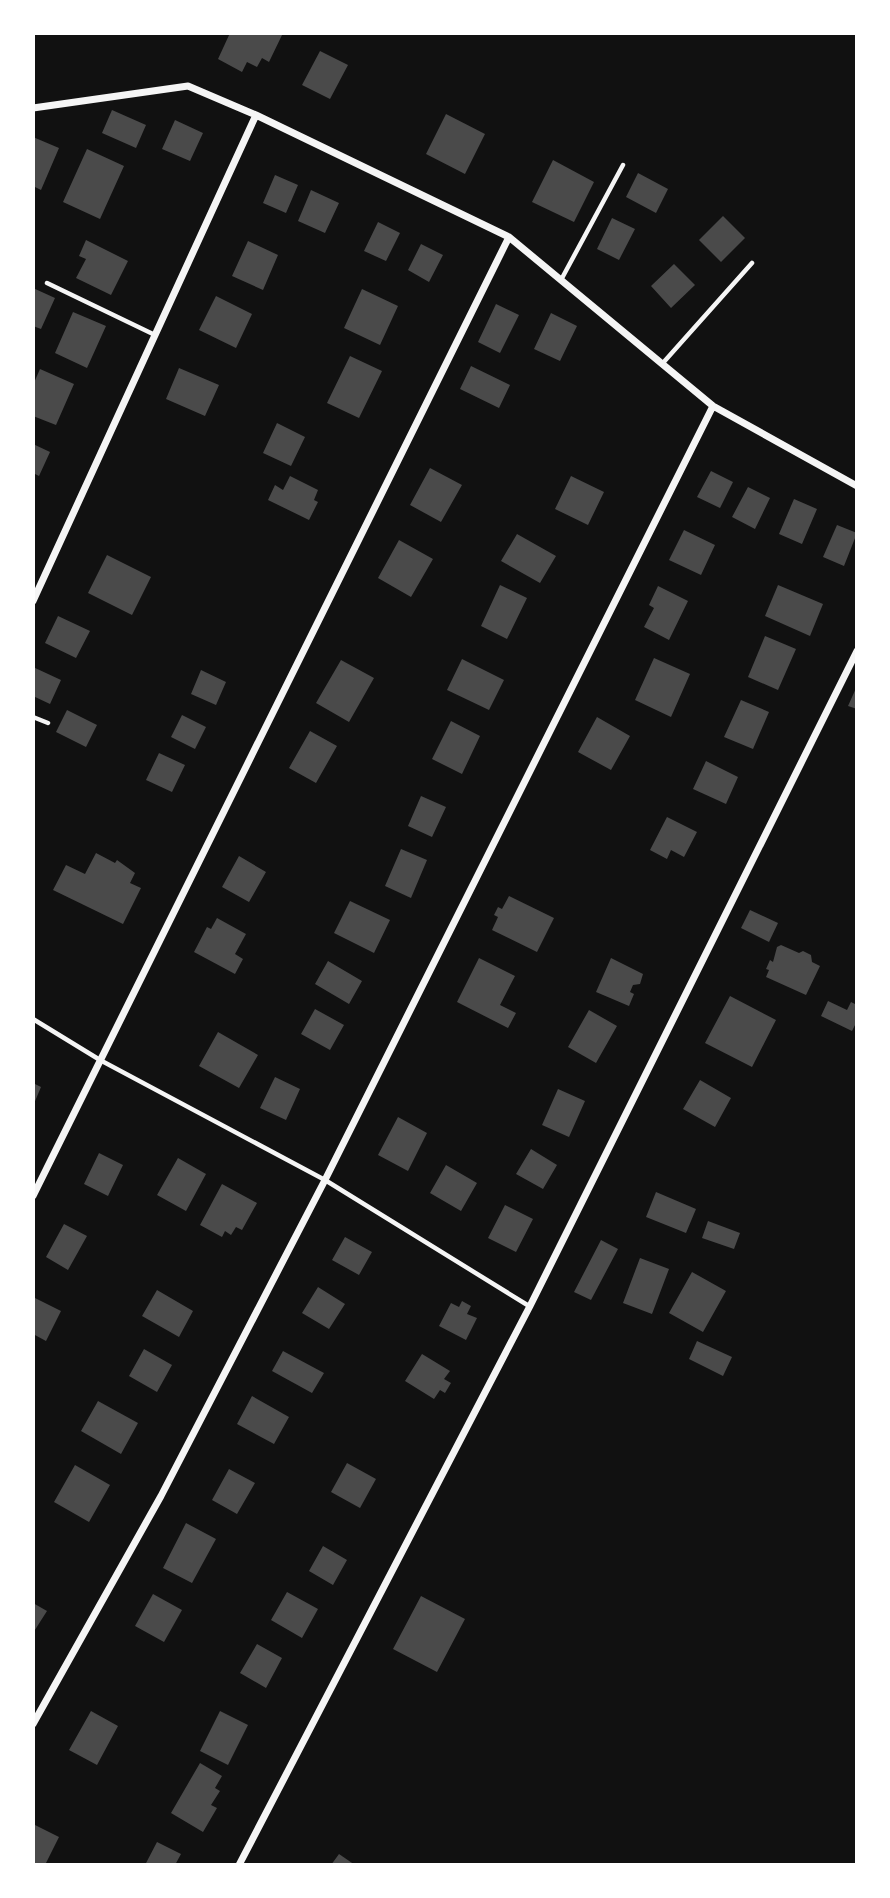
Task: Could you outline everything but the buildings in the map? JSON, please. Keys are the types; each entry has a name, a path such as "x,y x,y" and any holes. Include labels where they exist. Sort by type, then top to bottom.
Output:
{"street":[{"path":"33,108 188,86 256,115 509,237 713,406 857,486"},
{"path":"33,601 256,115"},
{"path":"33,1195 509,237"},
{"path":"33,1724 161,1496 325,1180 713,406"},
{"path":"239,1865 530,1306 857,650"}],"lane":[{"path":"561,280 623,165"},
{"path":"662,364 752,263"},
{"path":"47,283 155,335"},
{"path":"33,717 48,723"},
{"path":"33,1019 100,1060 325,1180 530,1306"}]}
